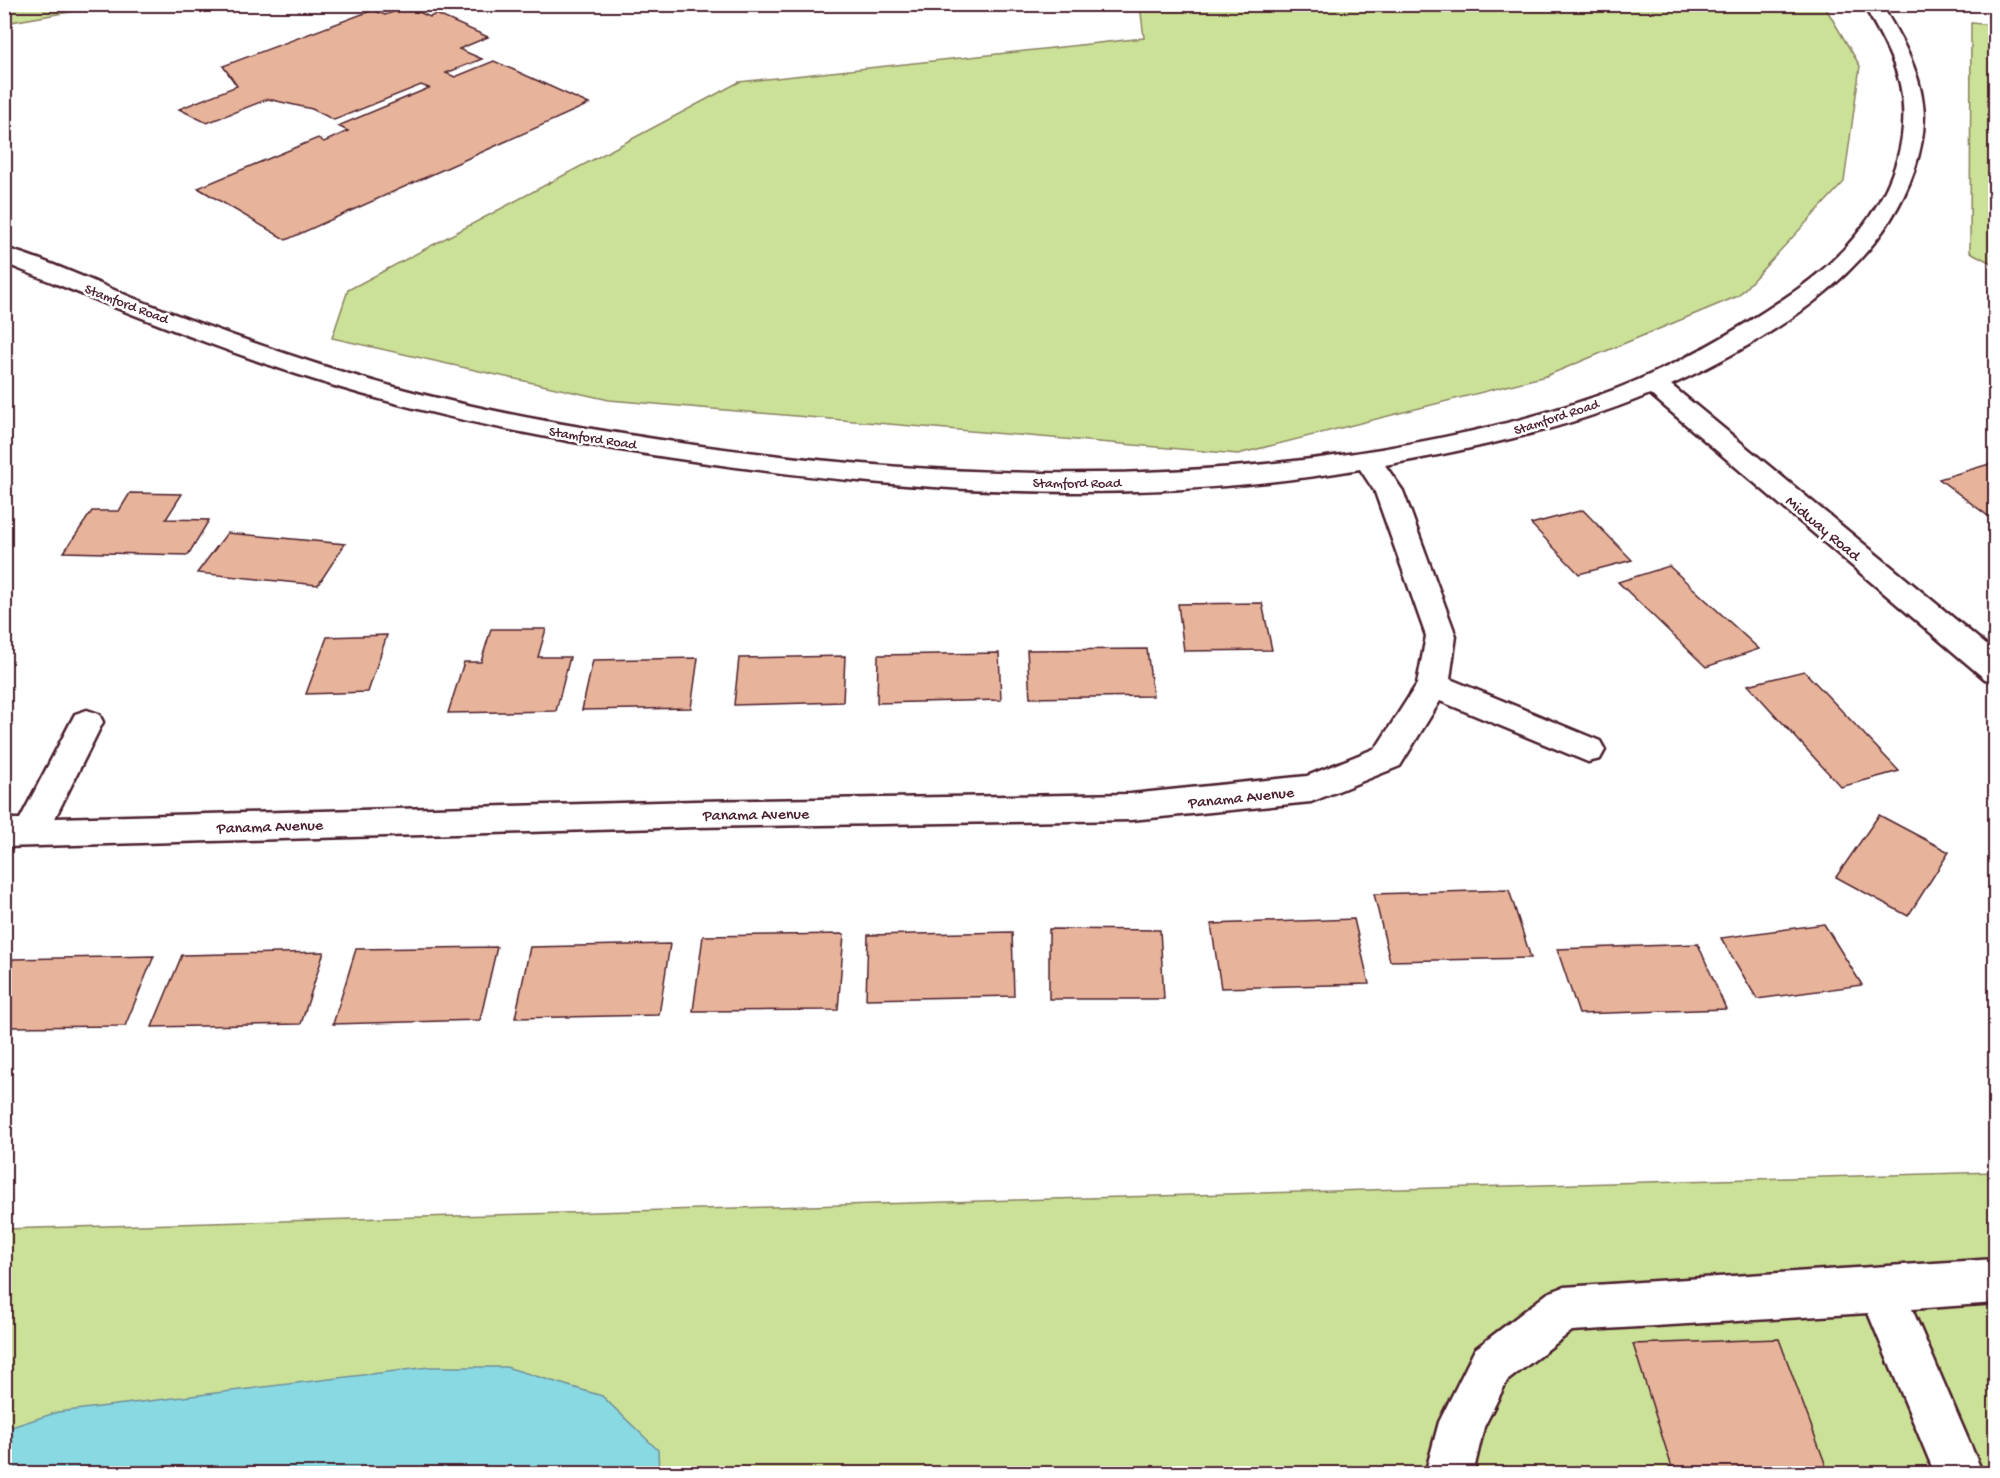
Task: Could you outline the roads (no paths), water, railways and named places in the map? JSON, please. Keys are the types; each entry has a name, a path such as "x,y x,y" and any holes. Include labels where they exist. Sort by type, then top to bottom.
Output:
{"street":[{"name":"Stamford Road","path":"4,255 206,334 348,382 449,409 562,433 711,456 832,471 945,480 1088,484 1213,479 1368,461 1464,442 1547,422 1653,382 1726,348 1781,313 1831,276 1869,238 1899,186 1910,159 1915,119 1910,85 1901,55 1872,4"},
{"name":"Midway Road","path":"1653,382 1995,671"},
{"name":"Panama Avenue","path":"18,832 696,814 1131,807 1311,789 1388,757 1433,685 1441,636 1389,491 1368,461"},
{"path":"1433,685 1588,750"},
{"name":"Panama Avenue","path":"18,832 87,722"},
{"path":"1449,1473 1462,1422 1491,1365 1564,1309 1995,1281"},
{"path":"1881,1290 1959,1473"}],"water":[{"path":"429,1367 506,1367 602,1396 658,1450 659,1473 5,1473 5,1429 58,1412"}]}
